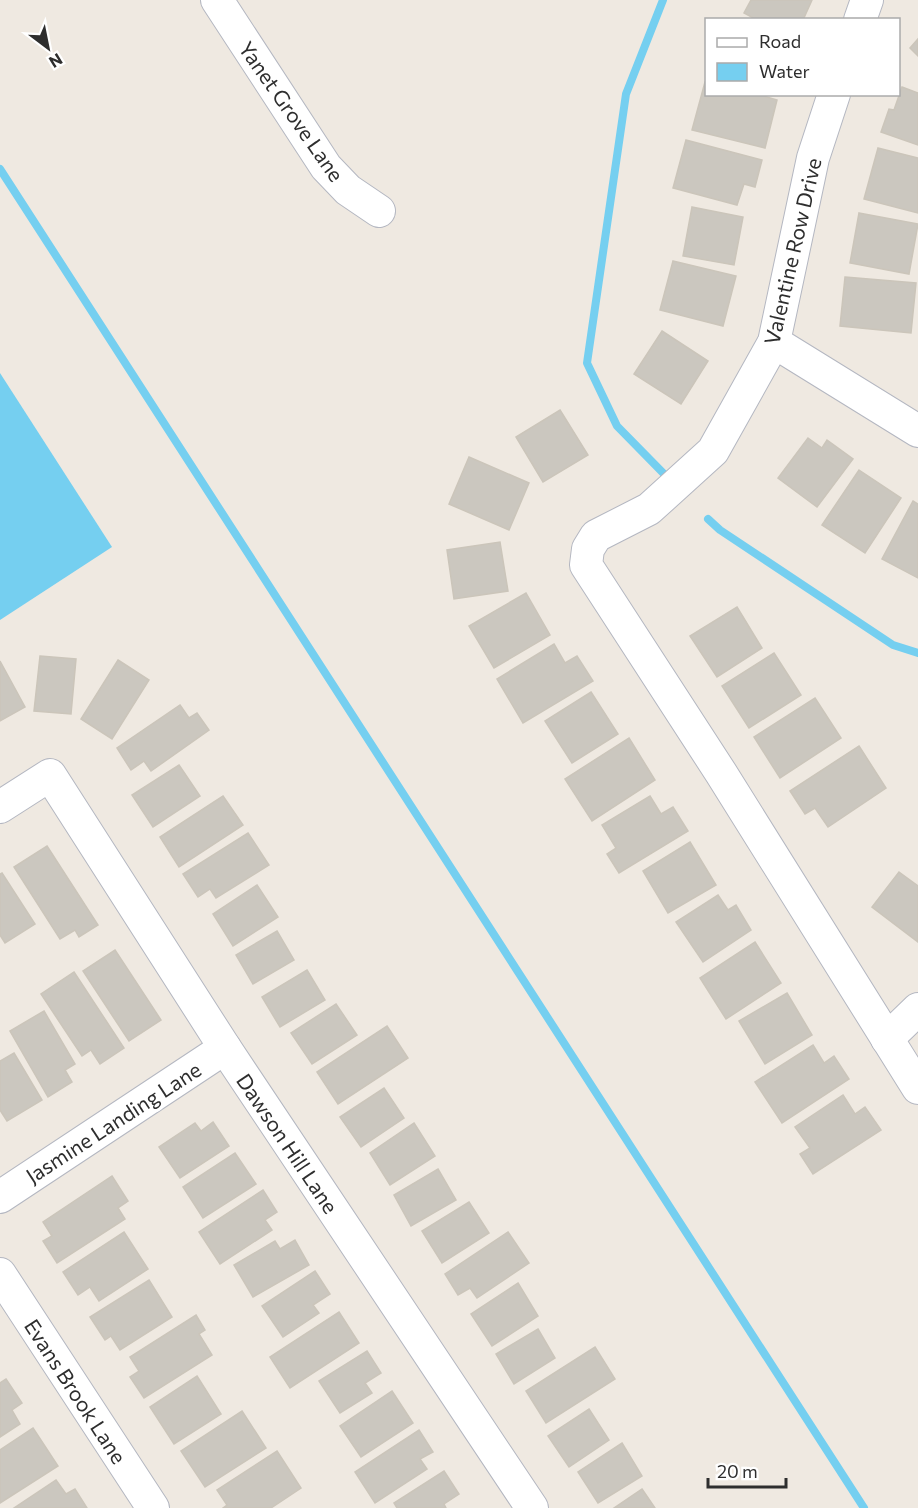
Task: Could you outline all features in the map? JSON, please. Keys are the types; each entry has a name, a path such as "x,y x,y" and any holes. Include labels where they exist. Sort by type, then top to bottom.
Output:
{"street":[{"name":"Yanet Grove Lane","path":"217,0 326,166 348,190 379,210"},
{"path":"861,18 867,0"},
{"name":"Valentine Row Drive","path":"833,96 813,158 774,342 713,451 649,509 596,536 588,549 586,565 721,773 887,1039"},
{"path":"774,342 918,431"},
{"name":"Dawson Hill Lane","path":"0,807 50,775 225,1048 532,1508"},
{"path":"918,1008 887,1039 918,1088"},
{"name":"Jasmine Landing Lane","path":"0,1197 225,1048"},
{"name":"Evans Brook Lane","path":"0,1274 153,1508"}],"water":[{"path":"0,373 112,547 0,620"}],"building":[{"path":"751,0 812,0 804,18 753,18 744,13"},
{"path":"918,39 918,56 910,48"},
{"path":"705,82 705,96 764,96 777,100 765,148 692,130"},
{"path":"902,87 918,93 918,145 881,132 889,109 894,110"},
{"path":"686,140 762,160 755,187 744,184 737,205 673,188"},
{"path":"878,148 918,158 918,213 864,199"},
{"path":"692,207 743,217 734,265 683,256"},
{"path":"859,213 918,224 909,274 850,263"},
{"path":"673,261 736,276 723,326 660,310"},
{"path":"845,277 916,283 911,333 840,326"},
{"path":"662,331 708,361 681,404 634,374"},
{"path":"560,410 588,455 543,482 516,437"},
{"path":"808,438 822,448 827,440 853,459 817,507 778,478"},
{"path":"469,457 529,483 509,530 449,504"},
{"path":"859,470 901,498 865,553 822,525"},
{"path":"913,501 918,504 918,578 882,559"},
{"path":"500,542 508,591 454,599 447,550"},
{"path":"526,593 550,635 494,668 469,626"},
{"path":"737,607 762,648 717,677 690,636"},
{"path":"554,644 565,663 577,656 593,681 523,723 497,679"},
{"path":"774,653 801,695 749,728 722,686"},
{"path":"40,656 76,659 71,714 34,711"},
{"path":"118,660 149,680 112,739 81,719"},
{"path":"0,661 25,707 0,721"},
{"path":"591,692 618,734 572,763 545,721"},
{"path":"815,698 841,738 780,778 754,737"},
{"path":"180,705 189,718 197,713 209,730 151,771 144,761 131,770 117,748"},
{"path":"629,738 655,780 592,821 565,779"},
{"path":"859,746 886,788 828,827 815,808 805,814 790,791"},
{"path":"179,765 200,796 153,827 132,795"},
{"path":"223,796 243,825 179,867 160,837"},
{"path":"650,796 661,814 673,807 688,831 619,873 607,854 616,848 602,825"},
{"path":"248,833 269,865 216,898 210,889 198,897 183,874"},
{"path":"690,842 716,885 668,913 643,871"},
{"path":"47,846 98,925 79,937 75,930 60,939 14,867"},
{"path":"899,872 918,886 918,942 872,907"},
{"path":"2,873 35,924 5,943 0,935 0,874"},
{"path":"257,885 278,917 233,946 213,914"},
{"path":"718,895 728,910 736,905 751,930 703,962 676,922"},
{"path":"277,931 294,960 253,984 236,955"},
{"path":"755,942 781,983 726,1019 700,978"},
{"path":"115,950 161,1020 129,1041 83,971"},
{"path":"307,970 325,1000 280,1027 262,997"},
{"path":"74,972 124,1048 100,1064 91,1050 82,1056 41,994"},
{"path":"787,993 812,1035 765,1064 739,1021"},
{"path":"336,1004 357,1035 312,1064 291,1033"},
{"path":"44,1011 75,1064 65,1070 72,1082 48,1097 10,1031"},
{"path":"387,1026 408,1058 338,1104 317,1072"},
{"path":"813,1045 824,1063 834,1056 849,1079 782,1123 755,1082"},
{"path":"14,1053 42,1100 7,1121 0,1110 0,1061"},
{"path":"384,1088 404,1118 361,1147 340,1117"},
{"path":"843,1095 855,1114 865,1107 881,1130 813,1174 800,1154 810,1148 795,1127"},
{"path":"213,1122 229,1146 180,1178 159,1147 195,1123 201,1131"},
{"path":"414,1123 435,1156 390,1185 370,1153"},
{"path":"235,1153 256,1184 203,1218 183,1187"},
{"path":"438,1169 456,1200 411,1226 394,1195"},
{"path":"112,1176 128,1201 118,1208 125,1219 57,1263 43,1241 52,1236 43,1222"},
{"path":"263,1190 277,1212 265,1220 272,1230 220,1264 199,1232"},
{"path":"469,1202 489,1233 442,1263 422,1231"},
{"path":"124,1232 148,1269 99,1301 90,1287 78,1295 63,1272"},
{"path":"508,1232 529,1263 477,1298 470,1288 458,1295 445,1274"},
{"path":"295,1240 309,1265 253,1297 234,1265 275,1241 280,1249"},
{"path":"315,1271 330,1294 313,1305 319,1313 283,1337 262,1306"},
{"path":"149,1280 172,1317 120,1350 111,1336 105,1340 90,1317"},
{"path":"518,1283 538,1316 492,1346 471,1314"},
{"path":"339,1312 359,1343 290,1388 270,1357"},
{"path":"196,1315 205,1330 199,1334 212,1355 144,1398 130,1377 139,1371 130,1357"},
{"path":"538,1329 555,1358 514,1384 496,1354"},
{"path":"595,1347 615,1379 546,1423 526,1391"},
{"path":"367,1351 381,1373 365,1383 372,1393 340,1413 319,1381"},
{"path":"197,1376 221,1414 174,1444 150,1407"},
{"path":"6,1379 22,1403 12,1410 20,1424 0,1437 0,1383"},
{"path":"392,1391 413,1423 361,1457 340,1426"},
{"path":"589,1409 609,1440 569,1467 548,1436"},
{"path":"242,1411 266,1448 205,1487 181,1451"},
{"path":"33,1428 58,1466 0,1503 0,1450"},
{"path":"419,1430 433,1452 420,1459 427,1469 375,1503 355,1472"},
{"path":"622,1443 642,1476 598,1503 578,1472"},
{"path":"277,1451 301,1488 271,1508 223,1508 227,1505 217,1490"},
{"path":"444,1471 459,1494 444,1504 446,1508 397,1508 394,1503"},
{"path":"56,1480 66,1494 75,1489 87,1508 14,1508"},
{"path":"642,1489 655,1508 614,1508"}],"waterway":[{"path":"663,0 626,94 587,363 617,426 670,480"},
{"path":"0,169 864,1508"},
{"path":"708,519 720,530 893,645 918,653"}]}
